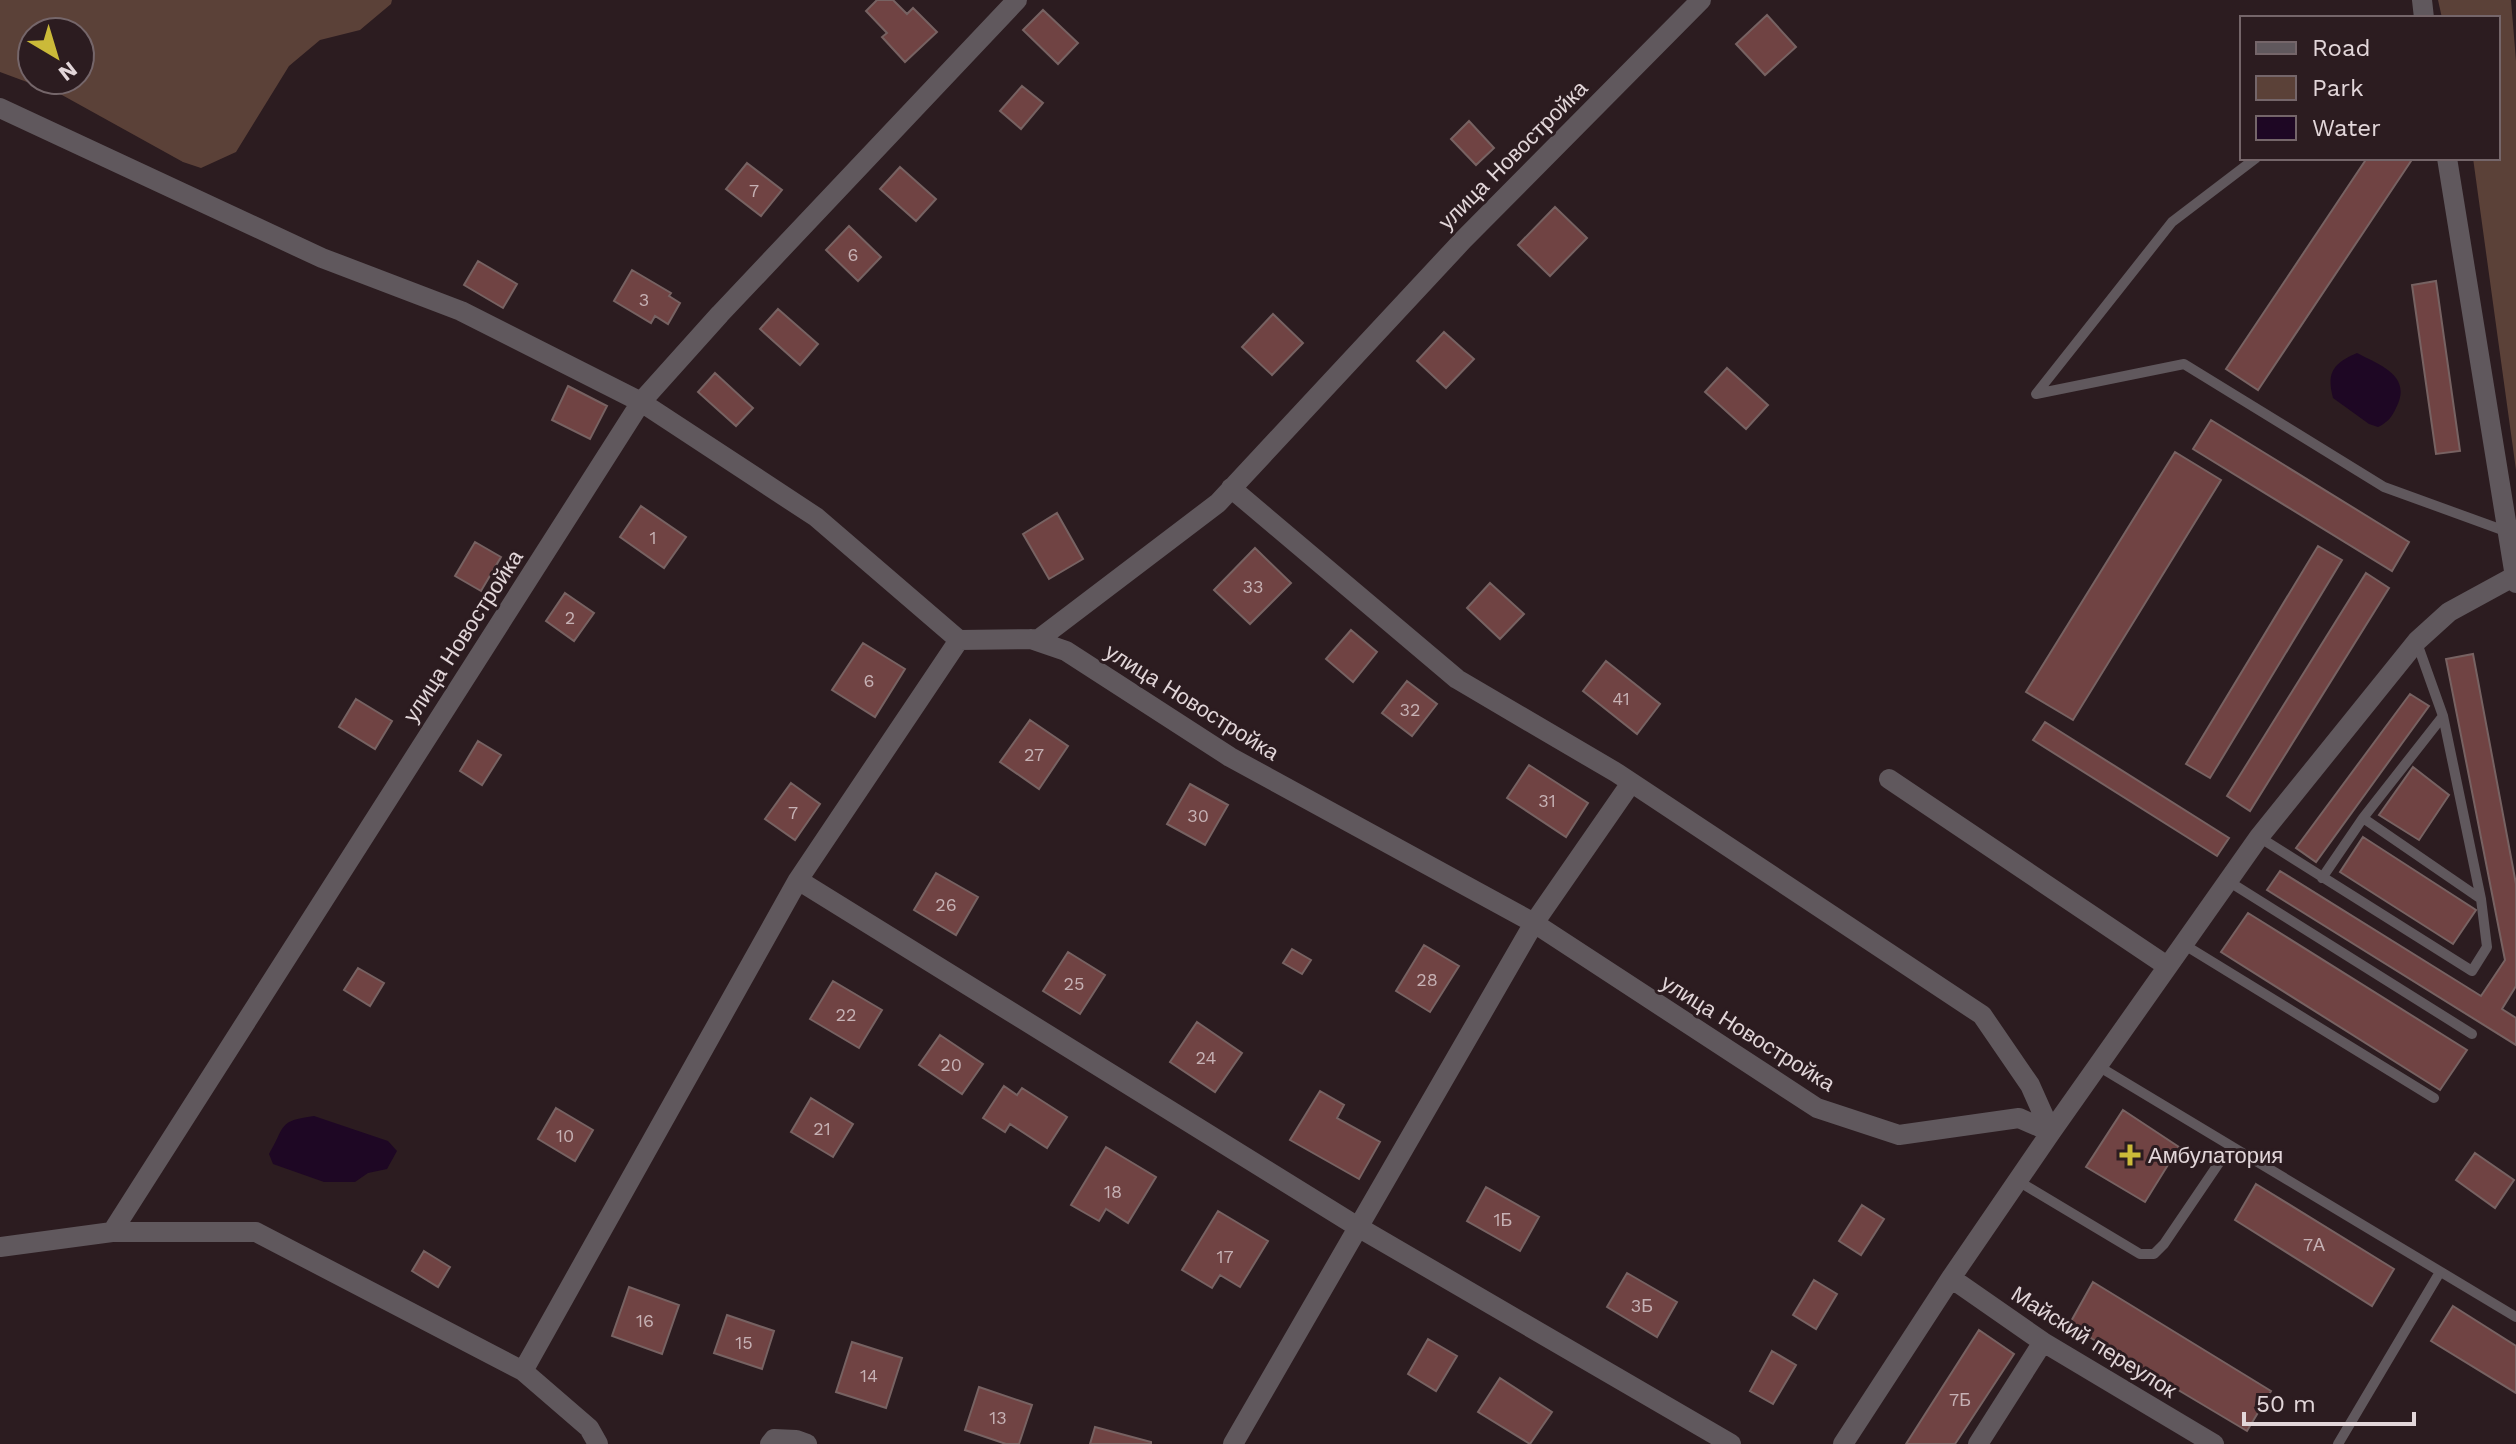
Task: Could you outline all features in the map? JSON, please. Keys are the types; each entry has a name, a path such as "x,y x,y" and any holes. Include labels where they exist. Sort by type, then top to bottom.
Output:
{"street":[{"name":"улица Новостройка","path":"112,1232 641,402 720,314 1017,0"},
{"name":"улица Новостройка","path":"959,640 1039,639 1218,503 1463,240 1701,0"},
{"path":"0,108 322,258 461,311 641,402 816,517 959,640 798,880 523,1371"},
{"path":"1843,1444 2051,1132 2259,837 2417,641 2449,612 2515,580 2447,160"},
{"path":"1231,488 1457,679 1631,783 1982,1015 2030,1085 2051,1132"},
{"name":"улица Новостройка","path":"1031,639 1066,651 1230,757 1534,923 1817,1108 1899,1135 2019,1118 2051,1132"},
{"path":"1889,779 2167,966"},
{"path":"1233,1444 1534,923 1631,783"},
{"path":"798,880 1358,1227 1731,1444"},
{"path":"0,1247 112,1232 256,1232 523,1371 589,1428 598,1444"},
{"name":"Майский переулок","path":"1951,1278 2043,1342 2214,1444"},
{"path":"1978,1444 2043,1342"},
{"path":"770,1444 774,1439 807,1444"}],"lane":[{"path":"2253,160 2172,222 2036,394 2184,364 2384,487 2508,532"},
{"path":"2259,837 2472,971 2487,947 2481,899 2443,716 2417,641"},
{"path":"2322,878 2363,818 2443,716"},
{"path":"2363,818 2481,899"},
{"path":"2228,881 2472,1034"},
{"path":"2183,944 2434,1098"},
{"path":"2098,1066 2516,1317"},
{"path":"2018,1181 2140,1254 2154,1254 2221,1160 2246,1155"},
{"path":"2338,1444 2440,1272"}],"green space":[{"path":"0,0 392,0 360,30 320,40 289,66 236,152 201,168 183,162 64,96 96,96 96,16 16,16 16,78 0,72"},
{"path":"2438,0 2511,0 2516,61 2516,470 2473,160 2500,160 2500,16 2442,16"}],"water":[{"path":"2357,353 2392,373 2400,388 2400,397 2391,417 2378,427 2333,398 2331,375 2337,365"},
{"path":"314,1116 388,1141 397,1151 387,1169 368,1173 355,1182 324,1182 273,1164 269,1154 284,1126 294,1120"}],"building":[{"path":"877,0 893,0 907,14 913,8 937,32 905,62 882,37 887,33 866,11"},
{"path":"1043,10 1078,43 1058,64 1023,30"},
{"path":"1767,15 1796,47 1765,75 1736,44"},
{"path":"1022,86 1043,103 1021,129 1000,111"},
{"path":"1469,121 1494,148 1476,165 1451,139"},
{"path":"2366,160 2412,160 2258,390 2226,369"},
{"path":"747,163 782,190 761,216 726,189"},
{"path":"900,167 936,199 916,221 880,189"},
{"path":"1555,207 1587,238 1550,276 1518,245"},
{"path":"849,226 881,257 858,281 826,250"},
{"path":"478,261 517,284 503,308 464,285"},
{"path":"632,270 671,293 669,296 680,303 668,324 655,316 651,323 614,301"},
{"path":"2436,281 2460,451 2436,454 2412,285"},
{"path":"778,309 818,344 800,365 760,329"},
{"path":"1273,314 1303,343 1272,375 1242,347"},
{"path":"1444,332 1474,359 1446,388 1417,361"},
{"path":"1727,368 1768,405 1746,429 1705,392"},
{"path":"715,373 753,408 736,426 698,392"},
{"path":"568,386 607,406 590,439 552,420"},
{"path":"2211,420 2409,542 2392,571 2193,449"},
{"path":"2175,452 2221,480 2073,720 2026,692"},
{"path":"641,506 686,537 664,568 620,537"},
{"path":"1057,513 1083,559 1049,579 1023,534"},
{"path":"475,542 501,557 481,591 455,576"},
{"path":"2318,546 2342,560 2210,778 2186,764"},
{"path":"1255,548 1291,583 1250,624 1214,590"},
{"path":"2366,573 2389,588 2250,811 2227,796"},
{"path":"1490,583 1524,614 1500,639 1467,608"},
{"path":"565,593 594,613 574,641 546,621"},
{"path":"1351,630 1377,652 1353,682 1326,659"},
{"path":"863,643 905,669 875,717 832,690"},
{"path":"2473,654 2516,884 2516,986 2502,1009 2516,1018 2516,1045 2267,890 2280,871 2481,996 2505,960 2446,659"},
{"path":"1606,661 1660,704 1637,734 1583,691"},
{"path":"1407,681 1437,704 1412,736 1382,713"},
{"path":"2410,694 2429,706 2316,862 2296,848"},
{"path":"356,699 392,721 375,749 339,727"},
{"path":"1030,720 1068,746 1039,789 1000,762"},
{"path":"2045,722 2229,838 2217,856 2033,740"},
{"path":"478,741 501,755 482,785 460,771"},
{"path":"1529,765 1588,803 1566,837 1507,798"},
{"path":"2413,767 2449,795 2419,840 2379,815"},
{"path":"791,783 820,804 795,840 765,819"},
{"path":"1190,784 1228,805 1205,845 1167,824"},
{"path":"2363,837 2476,910 2453,944 2340,872"},
{"path":"936,873 978,897 956,935 914,910"},
{"path":"2248,913 2467,1050 2440,1090 2221,952"},
{"path":"1424,945 1459,966 1430,1012 1396,991"},
{"path":"1292,949 1311,960 1302,974 1283,963"},
{"path":"1068,952 1105,975 1080,1014 1043,991"},
{"path":"358,968 384,983 370,1006 344,990"},
{"path":"833,981 882,1010 859,1048 810,1019"},
{"path":"1197,1022 1242,1053 1215,1092 1170,1062"},
{"path":"940,1035 983,1064 962,1094 919,1065"},
{"path":"1004,1086 1017,1095 1022,1088 1067,1117 1047,1148 1010,1124 1005,1132 983,1118"},
{"path":"1320,1091 1344,1105 1337,1118 1380,1142 1359,1179 1290,1140"},
{"path":"811,1098 853,1124 833,1157 791,1132"},
{"path":"556,1108 593,1130 575,1161 538,1139"},
{"name":"Амбулатория","path":"2123,1110 2179,1147 2145,1202 2086,1167"},
{"path":"1106,1147 1156,1177 1128,1223 1106,1209 1099,1221 1071,1205"},
{"path":"2475,1153 2514,1180 2495,1208 2456,1180"},
{"path":"2256,1184 2394,1269 2372,1306 2235,1220"},
{"path":"1486,1187 1539,1217 1520,1251 1467,1221"},
{"path":"1862,1205 1884,1219 1861,1255 1839,1241"},
{"path":"1218,1211 1268,1241 1240,1287 1220,1275 1212,1288 1182,1270"},
{"path":"424,1251 450,1267 438,1287 412,1271"},
{"path":"1627,1273 1677,1302 1657,1337 1607,1307"},
{"path":"1814,1280 1837,1294 1816,1329 1793,1315"},
{"path":"2093,1282 2271,1391 2247,1431 2069,1325"},
{"path":"629,1287 679,1305 662,1354 612,1336"},
{"path":"2453,1306 2516,1346 2516,1393 2431,1341"},
{"path":"727,1315 774,1331 762,1369 714,1353"},
{"path":"1979,1330 2014,1354 1955,1444 1906,1444"},
{"path":"1428,1339 1457,1356 1436,1391 1408,1374"},
{"path":"852,1342 902,1358 886,1408 836,1392"},
{"path":"1772,1351 1796,1365 1773,1404 1750,1391"},
{"path":"1500,1378 1552,1412 1530,1444 1478,1412"},
{"path":"979,1387 1032,1405 1019,1444 1006,1444 965,1430"},
{"path":"1095,1427 1151,1442 1151,1444 1090,1444"}],"place":[{"name":"Амбулатория","path":"2130,1155"}]}
